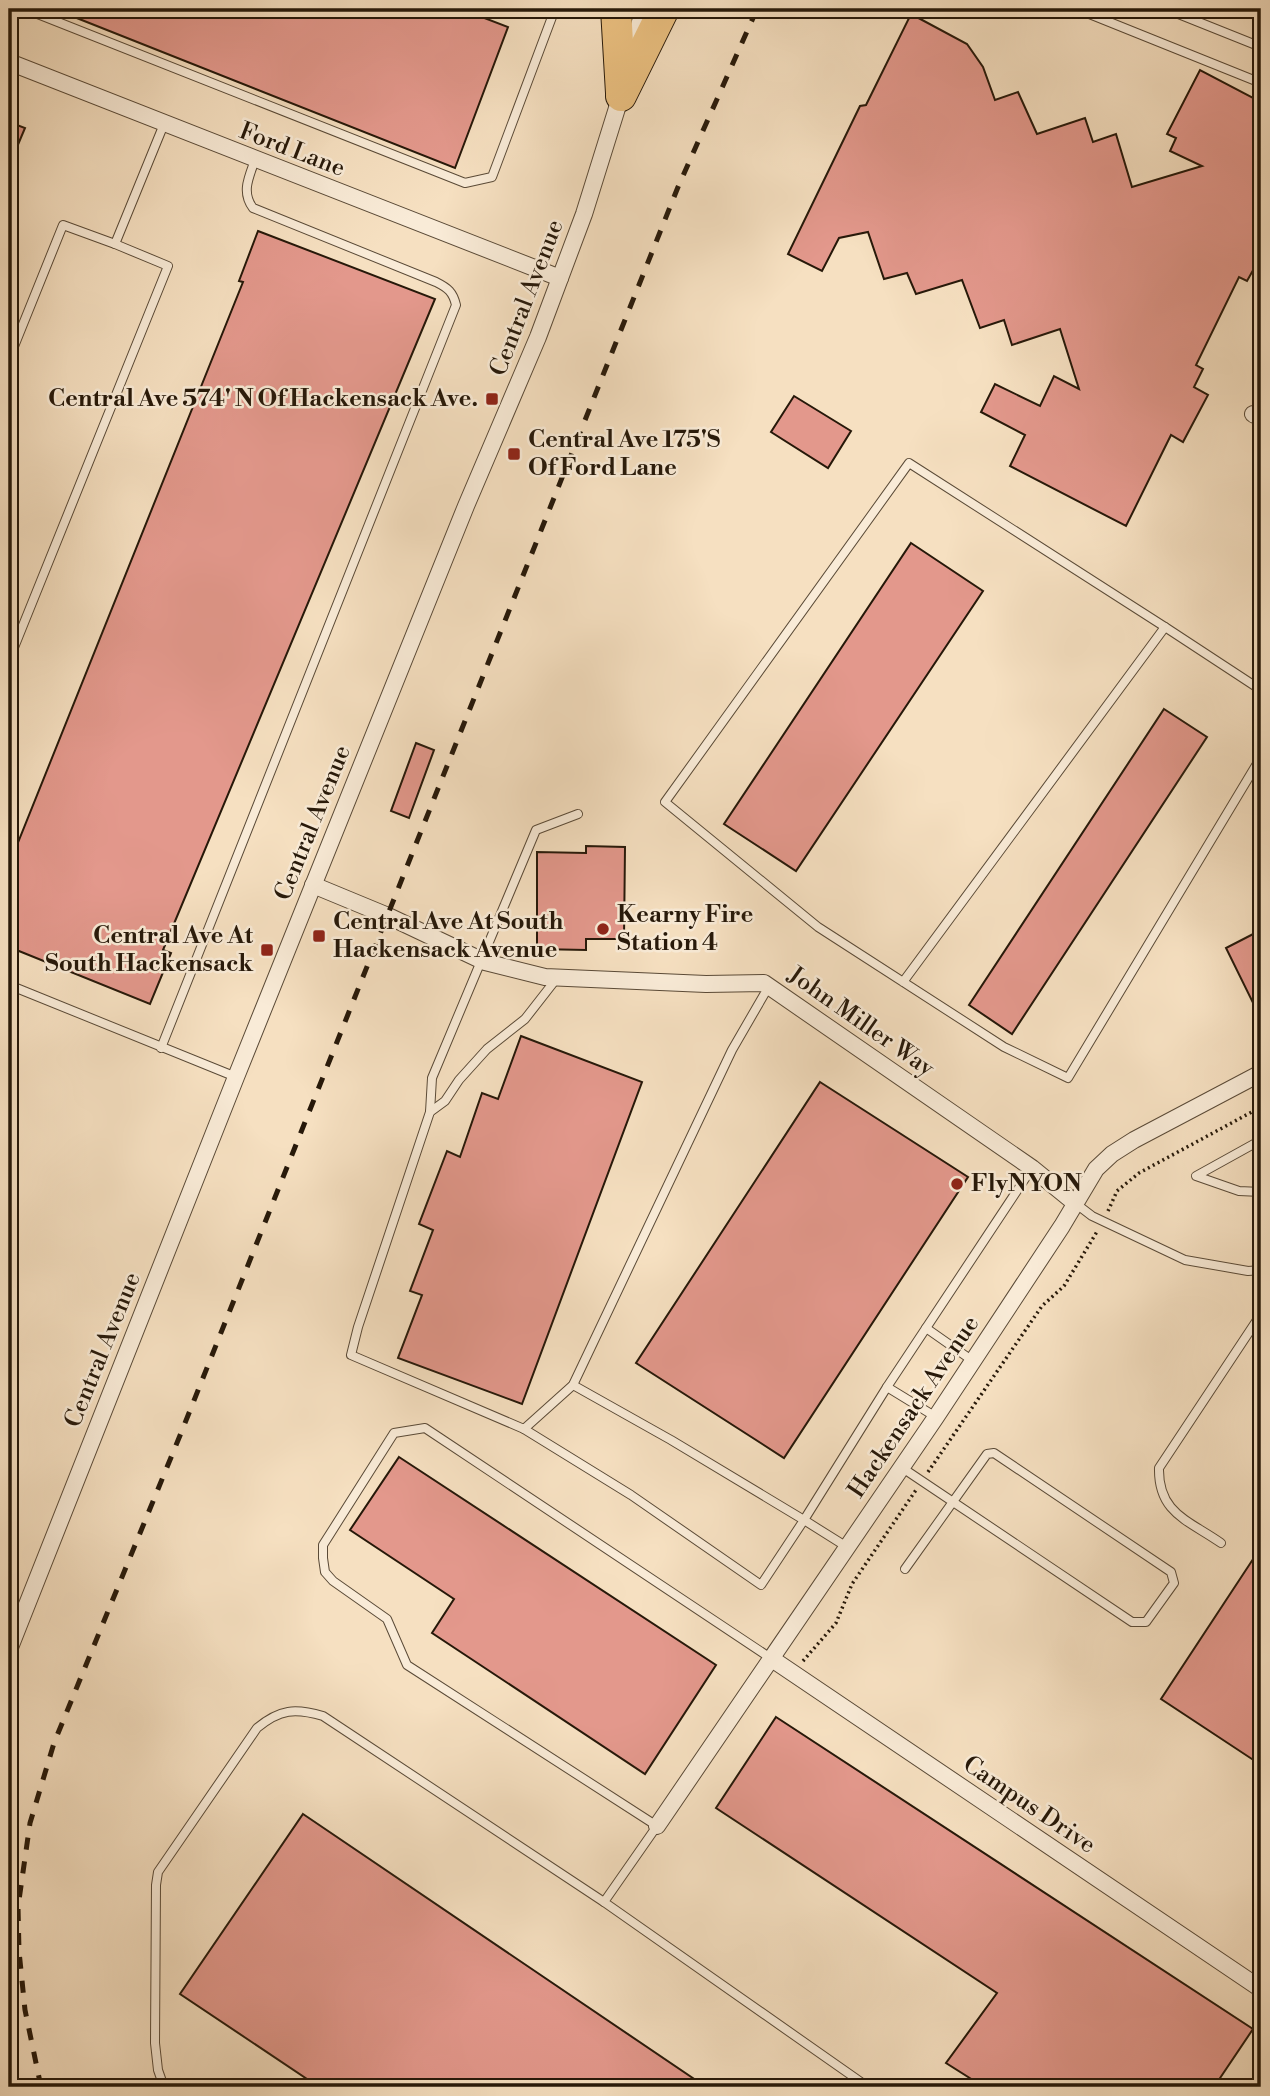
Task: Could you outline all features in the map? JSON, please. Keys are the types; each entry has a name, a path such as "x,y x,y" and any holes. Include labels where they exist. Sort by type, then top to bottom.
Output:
{"highway":[{"path":"616,9 621,96"},
{"path":"621,96 664,9"}],"street":[{"name":"Central Avenue","path":"9,1650 313,885 466,506 538,337 584,214 621,96 643,9"},
{"name":"Ford Lane","path":"9,62 560,278"},
{"name":"John Miller Way","path":"313,885 480,959 545,977 706,984 764,982 1032,1168 1075,1203"},
{"name":"Hackensack Avenue","path":"657,1826 936,1417 1062,1226 1091,1175 1112,1154 1135,1140 1261,1073"},
{"name":"Campus Drive","path":"772,1659 1261,1989"}],"lane":[{"path":"25,9 465,183 492,177 555,9"},
{"path":"1077,9 1261,83"},
{"path":"1166,9 1261,47"},
{"path":"1197,21 1202,9"},
{"path":"115,244 164,124"},
{"path":"162,1048 456,305 453,294 447,287 253,208 247,201 246,185 255,160"},
{"path":"9,359 63,225 168,266 9,660"},
{"path":"1261,690 909,463 665,802 818,927 1004,1047 1068,1077 1261,757"},
{"path":"903,982 1165,627"},
{"path":"578,814 536,830 480,959 432,1078 430,1112 351,1354 524,1429 631,1495 761,1586 887,1387 1032,1168"},
{"path":"430,1112 445,1101 459,1080 487,1049 525,1019 557,978"},
{"path":"9,985 236,1077"},
{"path":"524,1429 573,1385 732,1050 769,986"},
{"path":"1261,1140 1196,1176 1239,1191 1261,1192"},
{"path":"1075,1203 1092,1216 1185,1260 1261,1270"},
{"path":"1221,1543 1168,1507 1158,1488 1159,1468 1261,1314"},
{"path":"926,1328 973,1361"},
{"path":"573,1385 671,1440 848,1547"},
{"path":"887,1387 936,1417"},
{"path":"604,1902 657,1826 407,1665 387,1619 333,1581 325,1572 323,1545 394,1433 425,1428 772,1659"},
{"path":"901,1467 952,1501 1132,1622 1146,1622 1174,1583 1171,1572 994,1453 987,1454 952,1501 905,1569"},
{"path":"164,2087 158,2070 155,2043 158,1872 257,1728 270,1718 301,1710 323,1716 604,1902 868,2087"}],"path":[{"path":"1112,1202 1117,1191 1139,1172 1261,1108"},
{"path":"793,1674 836,1623 852,1584 1042,1306 1064,1286 1088,1248"}],"building":[{"path":"54,9 461,9 508,27 455,168"},
{"path":"911,14 967,44 983,67 995,100 1018,92 1037,134 1085,118 1093,142 1116,134 1132,187 1202,166 1170,151 1176,138 1167,134 1200,70 1261,102 1261,256 1247,281 1239,277 1196,365 1203,369 1194,387 1208,395 1183,442 1171,435 1126,526 1010,466 1025,435 981,412 995,384 1040,406 1054,376 1079,389 1060,329 1012,345 1004,320 980,328 962,280 916,294 907,273 884,279 868,232 839,238 822,271 788,254 860,106 866,105"},
{"path":"9,122 25,128 9,166"},
{"path":"258,231 435,299 163,950 171,953 150,1004 9,947 9,865 243,282 239,281"},
{"path":"794,396 851,431 828,468 771,432"},
{"path":"911,543 983,591 796,871 724,824"},
{"path":"1164,709 1207,737 1012,1034 969,1005"},
{"path":"416,743 434,750 409,818 391,811"},
{"path":"586,846 625,847 624,939 586,939 586,950 537,949 537,852 586,853"},
{"path":"1261,930 1261,1019 1226,948"},
{"path":"521,1036 642,1082 522,1404 398,1358 422,1295 410,1291 433,1230 419,1224 447,1151 460,1157 482,1093 498,1099"},
{"path":"820,1082 968,1177 784,1458 636,1363"},
{"path":"399,1457 716,1665 645,1774 432,1633 454,1599 350,1530"},
{"path":"1261,1547 1261,1765 1161,1699"},
{"path":"776,1717 1253,2029 1214,2087 984,2087 946,2063 997,1993 716,1808"},
{"path":"303,1814 706,2087 319,2087 180,1994"}],"railway":[{"path":"41,2087 25,2010 18,1907 30,1823 54,1743 181,1433 678,187 757,9"}],"place":[{"name":"Central Ave 574' N Of Hackensack Ave.","path":"492,399"},
{"name":"Central Ave 175'S Of Ford Lane","path":"514,454"},
{"name":"Kearny Fire Station 4","path":"603,929"},
{"name":"Central Ave At South Hackensack Avenue","path":"319,936"},
{"name":"Central Ave At South Hackensack","path":"267,950"},
{"name":"FlyNYON","path":"957,1184"}]}
